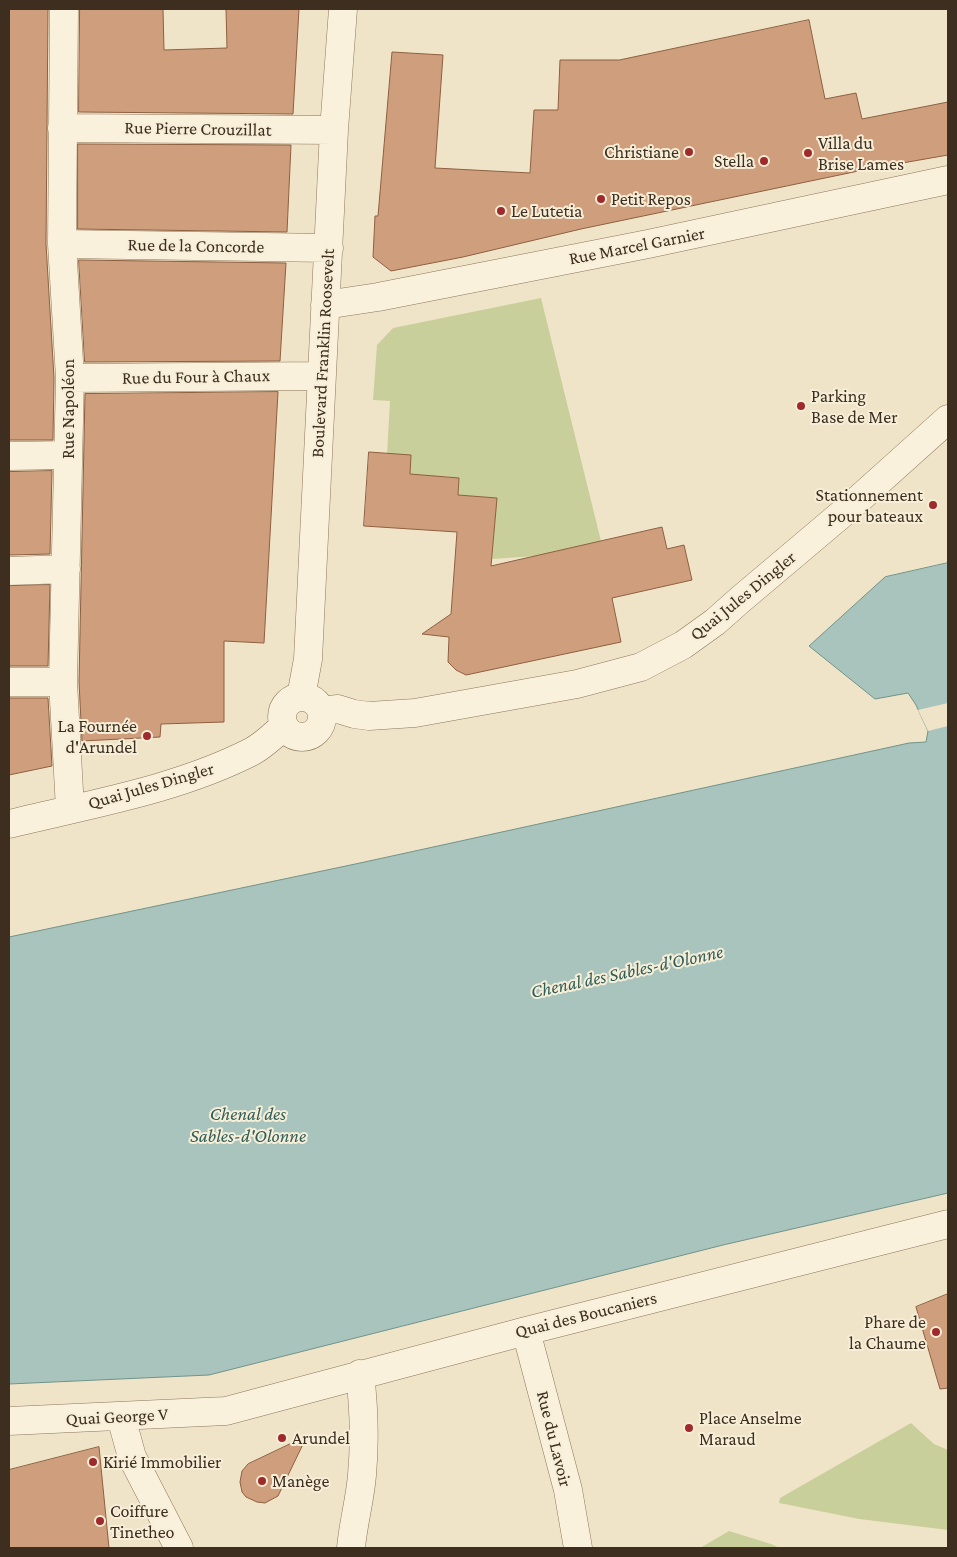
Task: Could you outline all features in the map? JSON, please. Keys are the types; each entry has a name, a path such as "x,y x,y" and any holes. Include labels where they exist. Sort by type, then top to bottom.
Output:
{"street":[{"name":"Rue Napoléon","path":"64,9 62,244 70,378 63,682 70,809"},
{"name":"Boulevard Franklin Roosevelt","path":"311,704 308,659 321,376 334,130 343,9"},
{"name":"Rue Pierre Crouzillat","path":"62,128 334,130"},
{"name":"Rue Marcel Garnier","path":"325,305 378,297 648,244 948,180"},
{"name":"Rue de la Concorde","path":"62,244 329,248"},
{"name":"Rue du Four à Chaux","path":"70,378 321,376"},
{"name":"Quai Jules Dingler","path":"9,824 127,795 212,770 252,751 269,740 284,726 282,721 283,710 290,701 369,716 414,713 577,684 641,667 683,646 715,622 850,507 948,419"},
{"path":"9,456 68,455"},
{"path":"9,571 66,569"},
{"path":"9,682 63,682"},
{"name":"Quai des Boucaniers","path":"226,1411 526,1330 948,1224"},
{"name":"Rue du Lavoir","path":"526,1330 568,1490 578,1548"},
{"path":"351,1548 362,1468 364,1433 360,1374"},
{"name":"Quai George V","path":"9,1422 226,1411"},
{"path":"121,1417 132,1457 179,1548"}],"green space":[{"path":"541,298 601,541 537,556 492,559 496,498 458,495 459,478 439,476 409,491 411,455 387,454 390,401 373,400 377,345 393,328"},
{"path":"911,1423 934,1444 948,1450 948,1530 859,1519 779,1503 780,1498"},
{"path":"729,1531 771,1544 780,1548 700,1548"}],"water":[{"name":"Chenal des Sables-d'Olonne","path":"948,563 948,1193 723,1245 209,1375 9,1384 9,937 360,863 909,743 926,742 928,731 908,693 875,699 809,646 885,577"}],"pier":[{"path":"948,703 948,726 928,731 918,710"}],"building":[{"path":"9,9 48,9 46,244 54,378 53,440 9,440"},
{"path":"80,9 163,9 164,50 227,48 226,9 299,9 293,114 79,112"},
{"path":"809,20 825,99 856,93 862,119 948,102 948,155 868,169 391,271 373,257 375,216 378,216 392,52 443,55 435,168 530,173 534,110 558,110 560,60 619,60"},
{"path":"78,144 291,145 287,232 78,229"},
{"path":"79,260 286,263 280,361 85,362"},
{"path":"278,392 264,643 224,641 224,722 161,724 160,737 82,741 79,682 85,394"},
{"path":"369,452 411,455 410,474 459,478 458,495 497,498 491,566 662,527 667,549 684,545 692,580 612,598 621,642 466,675 456,670 448,662 449,637 422,634 451,614 457,532 364,526"},
{"path":"52,471 50,554 9,555 9,472"},
{"path":"50,585 48,666 9,666 9,586"},
{"path":"9,698 48,698 52,766 9,775"},
{"name":"Phare de la Chaume","path":"948,1294 948,1388 940,1389 916,1307"},
{"name":"Manège","path":"307,1436 278,1496 265,1503 246,1497 242,1492 240,1482 242,1471 248,1464"},
{"path":"99,1447 109,1548 9,1548 9,1470"}],"place":[{"name":"Christiane","path":"689,152"},
{"name":"Villa du Brise Lames","path":"808,153"},
{"name":"Stella","path":"764,161"},
{"name":"Petit Repos","path":"601,199"},
{"name":"Le Lutetia","path":"501,211"},
{"name":"Parking Base de Mer","path":"801,406"},
{"name":"Stationnement pour bateaux","path":"933,505"},
{"name":"La Fournée d'Arundel","path":"147,736"},
{"name":"Phare de la Chaume","path":"936,1332"},
{"name":"Place Anselme Maraud","path":"689,1428"},
{"name":"Arundel","path":"282,1438"},
{"name":"Kirié Immobilier","path":"93,1462"},
{"name":"Manège","path":"262,1481"},
{"name":"Coiffure Tinetheo","path":"100,1521"}]}
